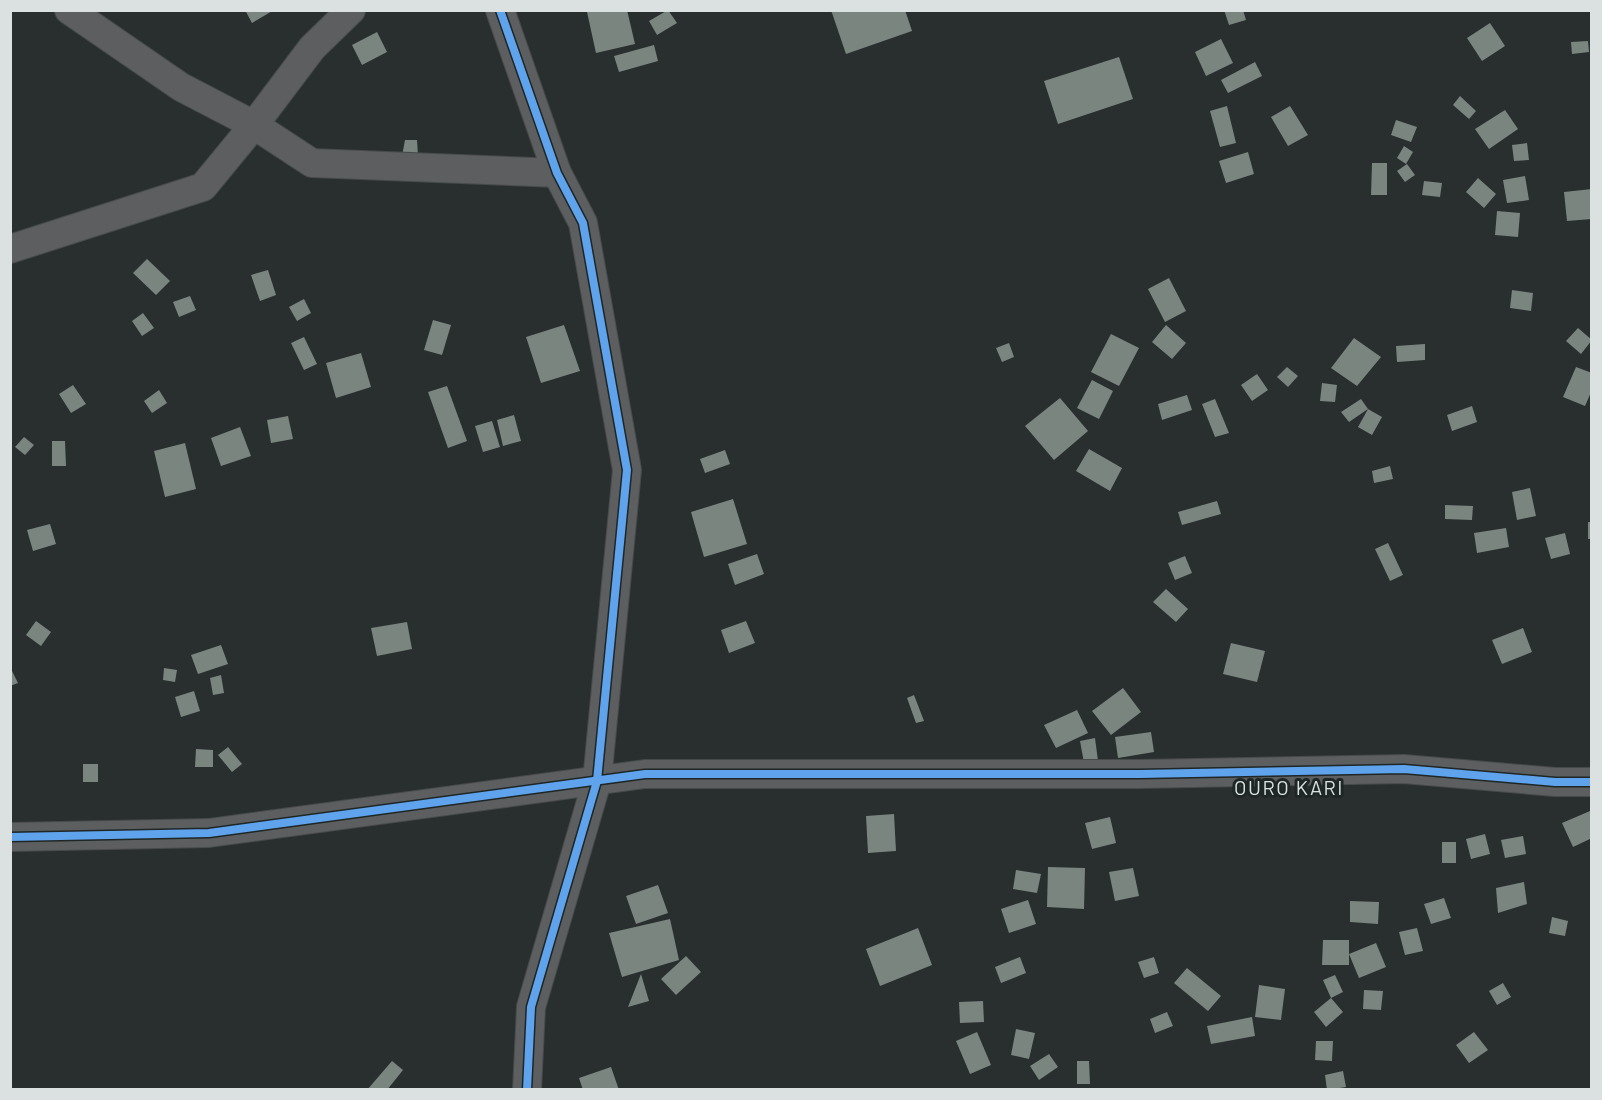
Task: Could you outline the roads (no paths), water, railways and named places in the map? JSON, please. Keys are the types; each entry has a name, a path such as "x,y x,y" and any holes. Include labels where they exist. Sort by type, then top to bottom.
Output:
{"street":[{"path":"69,10 181,87 254,125 312,163 557,173"},
{"path":"10,249 203,187 254,125 312,48 351,10"},
{"path":"500,10 557,173 584,223 627,470 597,781 531,1007 527,1089"},
{"path":"10,837 209,833 645,774 1140,774 1404,769 1555,782 1592,782"}],"district":[{"name":"OURO KARI","path":"1289,788"}]}
